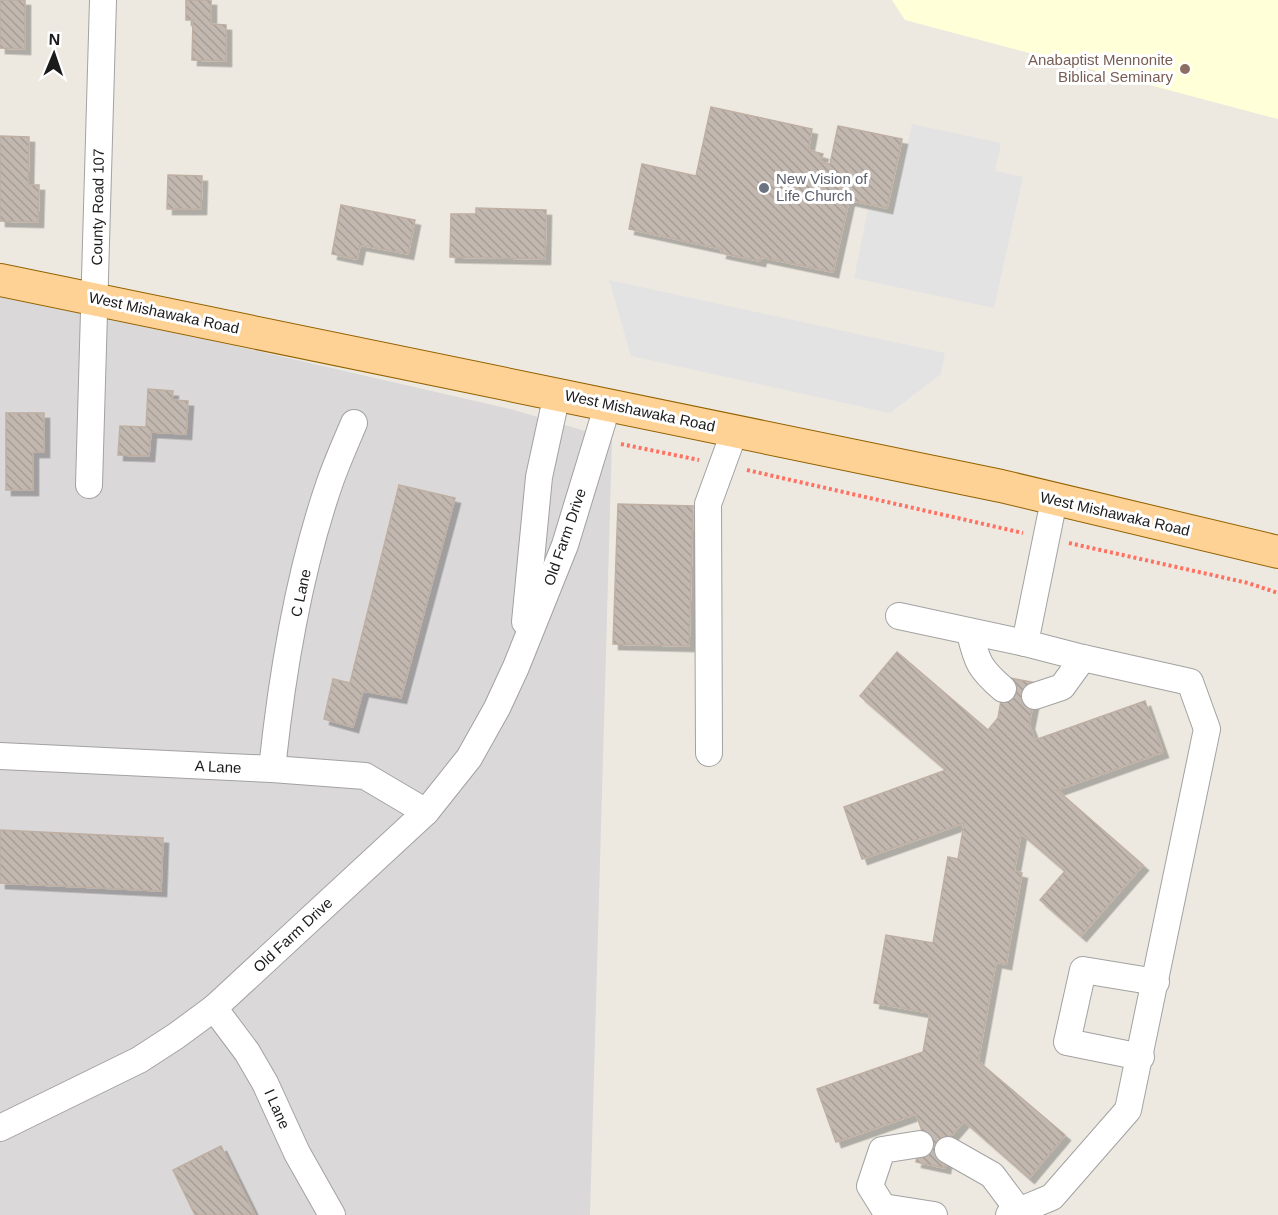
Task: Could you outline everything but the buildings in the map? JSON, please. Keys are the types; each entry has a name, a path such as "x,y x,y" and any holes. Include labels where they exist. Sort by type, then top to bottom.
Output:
{"main road":[{"name":"West Mishawaka Road","path":"0,280 1001,486 1278,552"}],"street":[{"name":"County Road 107","path":"89,485 103,0"},
{"name":"Old Farm Drive","path":"516,667 527,612 538,477 557,394"},
{"name":"Old Farm Drive","path":"0,1128 139,1060 214,1008 426,812 469,758 497,708 516,667 565,545 608,404"},
{"name":"C Lane","path":"272,769 280,694 305,570 330,483 354,423"},
{"path":"709,753 708,504 735,430"},
{"path":"1025,643 1054,500"},
{"path":"899,616 1190,682 1208,729 1141,1057 1128,1110 1052,1197 1014,1213 992,1175 948,1150"},
{"path":"970,633 975,657 984,672 1003,689"},
{"path":"1035,696 1062,687 1083,658"},
{"name":"A Lane","path":"0,756 272,769 365,776 426,812"},
{"path":"1141,1057 1067,1042 1083,970 1156,982"},
{"name":"I Lane","path":"214,1008 247,1052 266,1083 297,1153 332,1215"},
{"path":"920,1144 882,1150 870,1186 883,1207 934,1215"}],"path":[{"path":"598,439 723,464 1248,583 1278,593"}],"shaded area":[{"name":"Anabaptist Mennonite Biblical Seminary","path":"892,0 1278,0 1278,119 905,20"},
{"path":"912,124 1001,143 995,171 1023,177 994,308 854,278 868,209 892,214"},
{"path":"609,280 945,353 941,374 890,413 631,356"},
{"path":"0,297 222,343 514,410 612,439 590,1215 0,1215"}],"place":[{"name":"Anabaptist Mennonite Biblical Seminary","path":"1185,69"},
{"name":"New Vision of Life Church","path":"764,188"}]}
